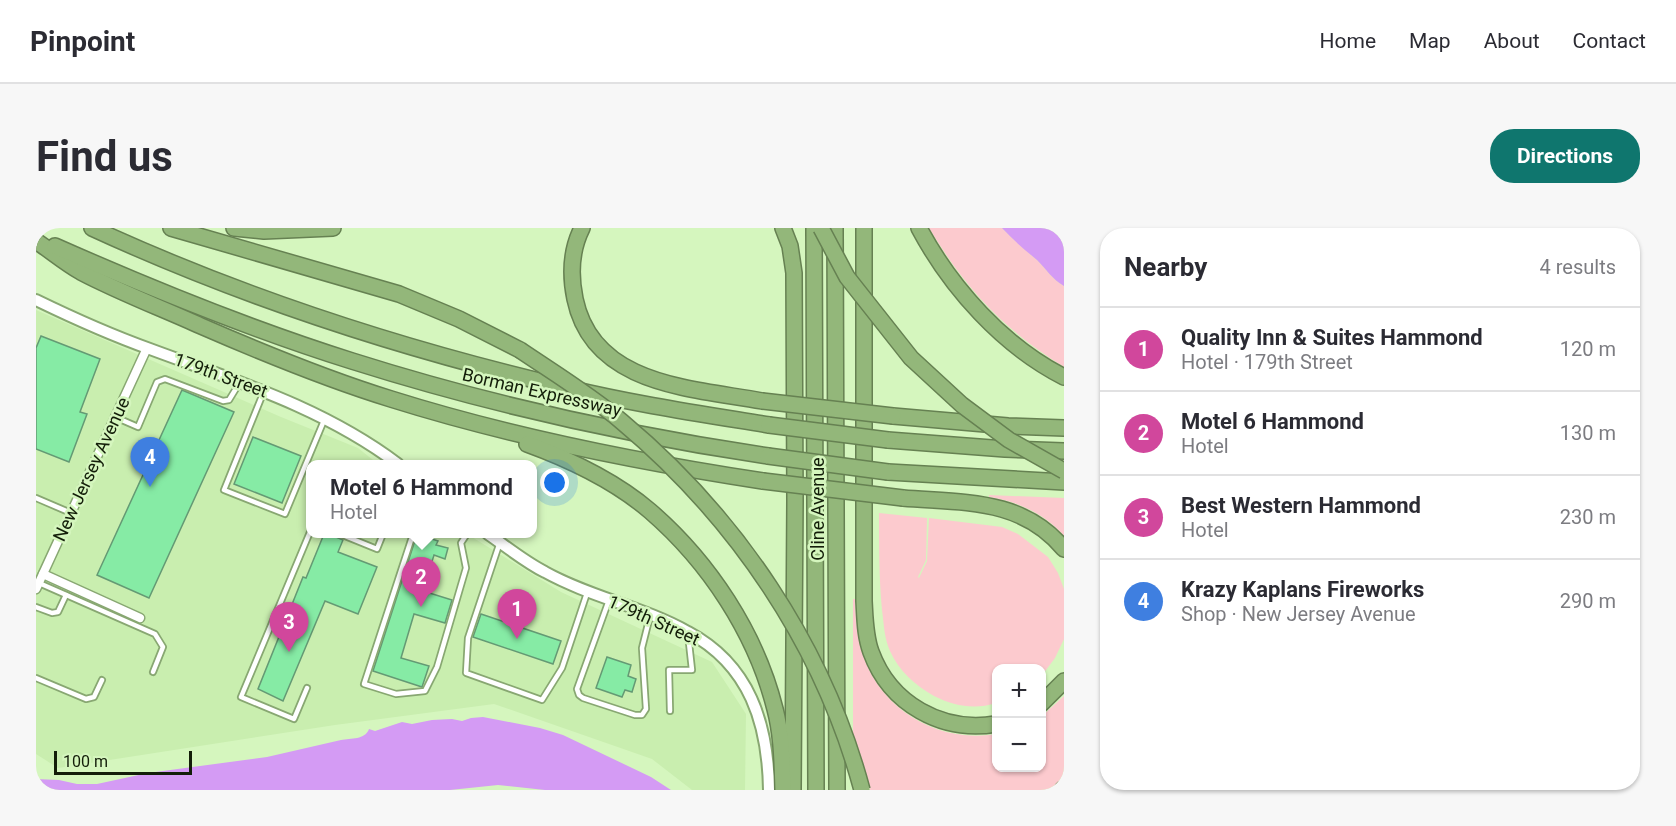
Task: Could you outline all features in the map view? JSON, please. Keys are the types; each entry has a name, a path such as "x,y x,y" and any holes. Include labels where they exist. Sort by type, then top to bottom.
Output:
{"highway":[{"name":"Borman Expressway","path":"92,228 192,270 303,312 452,358 569,388 769,426 888,440 984,448 1064,451"},
{"path":"171,228 399,294 459,319 520,350 611,413 653,448 715,513 775,594 816,668 839,720 862,790"},
{"path":"234,228 264,231 333,228"},
{"path":"783,228 790,246 794,273 793,790"},
{"name":"Cline Avenue","path":"814,228 816,790"},
{"path":"821,228 848,277 911,358 962,405 1009,440 1064,471"},
{"name":"Cline Avenue","path":"836,228 837,790"},
{"path":"864,228 864,601 870,651 891,688 924,715 960,725 992,724"},
{"path":"919,228 929,247 968,299 1021,349 1064,376"},
{"path":"577,231 572,263 572,284 583,323 610,357 625,369 642,377 762,401 892,416 1008,426 1064,428"},
{"name":"Borman Expressway","path":"36,239 185,302 266,332 352,361 531,411 627,432 768,456 888,472 1064,482"},
{"path":"36,239 79,271 237,342 311,372 390,399 471,423 643,461 763,481 992,506 1011,511 1040,525 1064,549"},
{"path":"471,423 574,463 613,485 650,511 686,547 714,581 741,624 762,666 776,710 782,752 783,790"},
{"path":"1046,699 1064,681"}],"street":[{"name":"179th Street","path":"36,300 147,348 264,391 325,418 366,441 391,460"},
{"name":"New Jersey Avenue","path":"38,586 147,348"},
{"name":"179th Street","path":"494,538 545,573 688,631 717,652 740,678 762,723 766,741 769,790"},
{"path":"43,574 140,618"}],"lane":[{"path":"115,417 138,427 157,382 165,380 223,401 229,400 240,382"},
{"path":"264,391 224,490 285,514 306,464"},
{"path":"308,460 325,418"},
{"path":"36,498 71,513"},
{"path":"307,538 241,697 294,719 307,688"},
{"path":"350,538 377,549 381,538"},
{"path":"411,538 364,684 396,694 425,691 436,667 466,568 461,543 464,538"},
{"path":"500,542 468,638 466,673 542,700 562,668 588,591"},
{"path":"38,586 66,595 155,634 163,647 153,672"},
{"path":"36,607 52,613 58,612 66,595"},
{"path":"609,600 577,688 583,698 635,715 642,715 646,709 642,648 650,616"},
{"path":"670,711 669,670 692,670 688,631"},
{"path":"36,678 86,699 94,697 102,680"}],"shaded area":[{"path":"929,228 1002,228 1064,286 1064,367 1004,323 957,270"},
{"path":"1002,228 1064,228 1064,286 1053,277"},
{"path":"36,310 281,417 358,448 373,460 306,460 306,538 473,538 561,592 712,662 746,714 745,790 692,790 652,759 494,704 335,725 58,768 36,754"},
{"path":"989,495 1064,498 1064,536 1048,521 1030,510 989,497"},
{"path":"879,513 927,518 926,560 919,578 927,561 929,518 1002,527 1018,534 1048,557 1064,589 1064,639 1055,658 1046,670 1046,664 992,664 992,704 972,706 957,704 934,696 908,677 898,665 888,646 882,610"},
{"path":"853,599 855,599 857,631 861,649 869,670 881,689 912,717 931,727 974,736 992,734 992,772 1046,772 1046,712 1064,696 1064,781 1056,790 870,790 853,736"},
{"path":"483,717 563,735 651,777 671,790 545,790 498,785 450,790 36,790 36,779 97,784 148,773 267,757 357,738 367,733 369,729 375,731 402,722 412,724 452,719 462,721"}],"building":[{"path":"41,336 100,359 80,412 87,414 69,462 36,449 36,348"},
{"path":"182,390 234,412 149,598 97,575"},
{"path":"253,437 301,456 282,503 234,484"},
{"path":"322,538 343,540 338,552 377,567 358,614 325,601 283,701 258,689 303,577 306,578"},
{"path":"416,538 438,541 436,545 448,548 445,559 434,555 423,591 452,600 445,623 414,614 401,658 429,666 422,687 373,671"},
{"path":"481,614 561,641 553,664 473,637"},
{"path":"607,657 631,665 628,676 636,679 632,692 625,690 622,697 596,688"}],"place":[{"name":"Krazy Kaplans Fireworks","path":"150,487"},
{"name":"Motel 6 Hammond","path":"421,607"},
{"name":"Quality Inn & Suites Hammond","path":"517,639"},
{"name":"Best Western Hammond","path":"289,652"}]}
